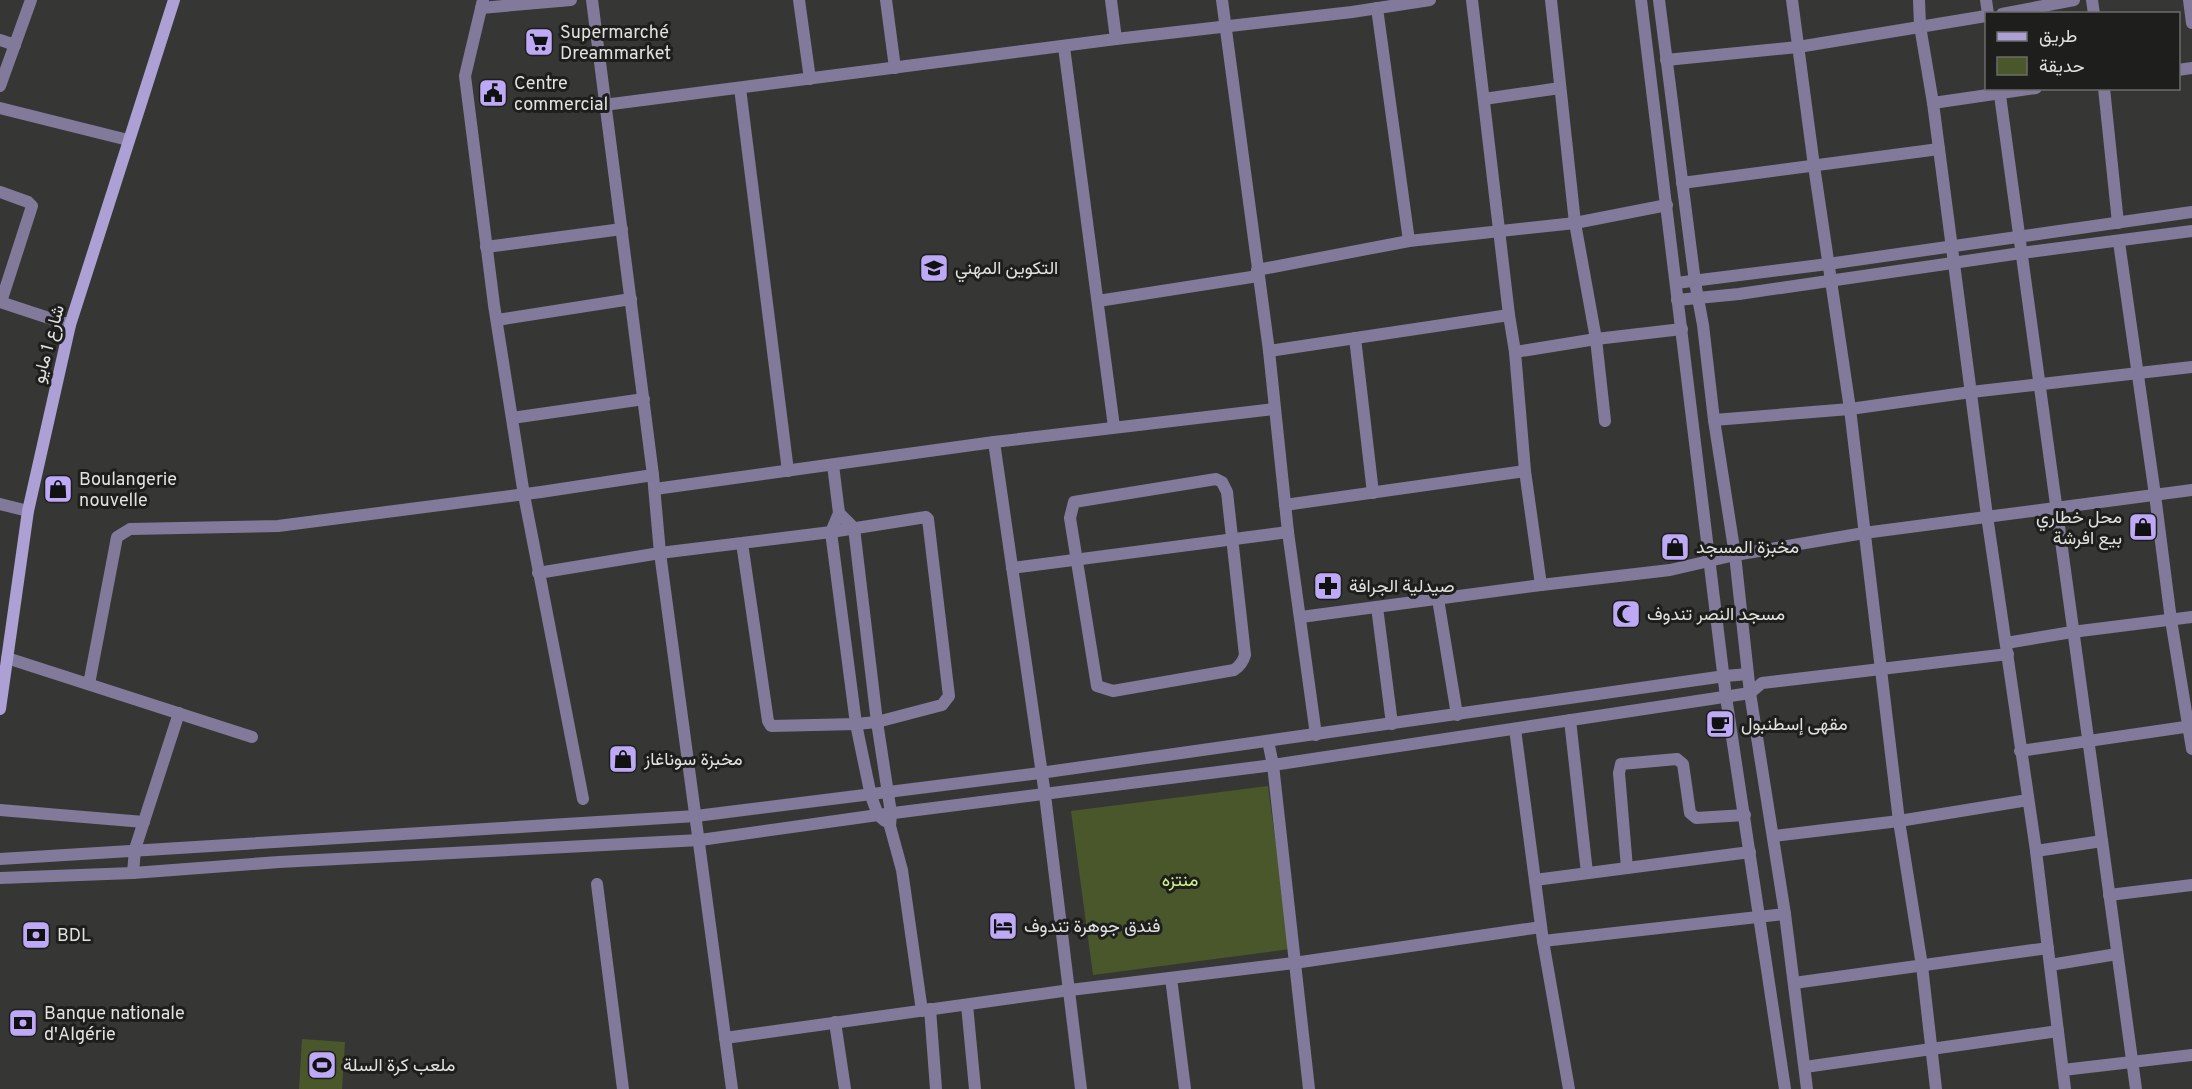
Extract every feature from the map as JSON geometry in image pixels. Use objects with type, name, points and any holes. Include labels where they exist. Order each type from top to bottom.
[{"type":"main road","name":"شارع 1 مايو","points":[[0,709],[28,511],[58,369],[128,140],[174,0]]},
{"type":"street","points":[[0,86],[31,0]]},
{"type":"street","points":[[572,0],[482,4],[465,76],[486,246],[524,495],[584,799]]},
{"type":"street","points":[[592,0],[644,399],[660,553],[732,1089]]},
{"type":"street","points":[[799,0],[810,79]]},
{"type":"street","points":[[886,0],[895,68]]},
{"type":"street","points":[[1111,0],[1116,39]]},
{"type":"street","points":[[1222,0],[1269,351],[1288,532],[1316,735]]},
{"type":"street","points":[[604,105],[1225,26],[1351,6],[1377,8],[1430,0]]},
{"type":"street","points":[[1472,0],[1541,585]]},
{"type":"street","points":[[1551,0],[1575,223],[1596,339],[1605,421]]},
{"type":"street","points":[[1641,0],[1726,697],[1785,1089]]},
{"type":"street","points":[[1659,0],[1695,282],[1735,555],[1750,693],[1774,836],[1807,1089]]},
{"type":"street","points":[[1792,0],[1850,409],[1899,821],[1922,966],[1936,1089]]},
{"type":"street","points":[[1918,0],[1987,516],[2036,851],[2065,1089]]},
{"type":"street","points":[[2012,12],[2074,0]]},
{"type":"street","points":[[1377,8],[1408,241]]},
{"type":"street","points":[[1666,60],[1798,47],[1985,15]]},
{"type":"street","points":[[0,40],[15,45]]},
{"type":"street","points":[[1064,47],[1114,427]]},
{"type":"street","points":[[740,88],[788,471]]},
{"type":"street","points":[[1484,99],[1560,88]]},
{"type":"street","points":[[2104,90],[2118,223]]},
{"type":"street","points":[[1933,103],[1999,91],[2136,1089]]},
{"type":"street","points":[[0,108],[128,140]]},
{"type":"street","points":[[1657,131],[1675,130]]},
{"type":"street","points":[[1682,183],[1939,149]]},
{"type":"street","points":[[0,192],[28,202],[32,206],[0,302],[70,325]]},
{"type":"street","points":[[1098,301],[1258,273],[1408,241],[1575,223],[1667,205]]},
{"type":"street","points":[[1676,283],[1828,264],[2192,212]]},
{"type":"street","points":[[486,246],[622,229]]},
{"type":"street","points":[[1677,300],[2192,231]]},
{"type":"street","points":[[2119,242],[2156,495],[2171,620],[2191,726],[2192,749]]},
{"type":"street","points":[[497,320],[631,299]]},
{"type":"street","points":[[1269,351],[1509,315]]},
{"type":"street","points":[[1515,352],[1596,339],[1682,329]]},
{"type":"street","points":[[1355,338],[1373,493]]},
{"type":"street","points":[[1714,420],[1850,409],[1971,392],[2192,367]]},
{"type":"street","points":[[512,418],[644,399]]},
{"type":"street","points":[[655,489],[994,442],[1274,409]]},
{"type":"street","points":[[994,442],[1045,795],[1081,1089]]},
{"type":"street","points":[[833,465],[839,513],[831,532],[856,724],[871,796],[878,815]]},
{"type":"street","points":[[1285,505],[1526,471]]},
{"type":"street","points":[[89,684],[117,537],[130,529],[278,526],[524,495],[653,475]]},
{"type":"street","points":[[1216,479],[1222,482],[1227,492],[1231,541],[1245,655],[1240,666],[1234,670],[1113,691],[1097,686],[1071,518],[1074,502],[1216,479]]},
{"type":"street","points":[[1301,617],[1670,570],[1735,555],[1864,533],[2192,490]]},
{"type":"street","points":[[0,504],[28,511]]},
{"type":"street","points":[[839,513],[854,528],[891,819],[926,1010],[936,1089]]},
{"type":"street","points":[[538,573],[660,553],[831,532],[922,516],[928,519],[949,696],[946,701],[937,706],[877,722],[773,727],[768,724],[742,543]]},
{"type":"street","points":[[1012,568],[1288,532]]},
{"type":"street","points":[[1438,598],[1457,715]]},
{"type":"street","points":[[1377,607],[1392,723]]},
{"type":"street","points":[[0,859],[696,816],[1041,773],[1725,676],[1748,674],[1762,682],[1881,669],[2007,649],[2072,632],[2192,617]]},
{"type":"street","points":[[7,658],[252,737]]},
{"type":"street","points":[[0,878],[133,873],[699,840],[878,815],[891,819],[1726,697],[1750,693],[1762,682]]},
{"type":"street","points":[[1540,703],[1543,724]]},
{"type":"street","points":[[133,873],[135,849],[180,713]]},
{"type":"street","points":[[1570,720],[1587,873]]},
{"type":"street","points":[[2020,751],[2191,726]]},
{"type":"street","points":[[1515,729],[1543,941],[1569,1089]]},
{"type":"street","points":[[1268,741],[1273,765],[1309,1089]]},
{"type":"street","points":[[1627,868],[1619,772],[1621,764],[1677,759],[1683,764],[1690,813],[1696,818],[1744,815]]},
{"type":"street","points":[[1774,836],[1899,821],[2028,800]]},
{"type":"street","points":[[0,810],[144,822]]},
{"type":"street","points":[[2036,851],[2102,841]]},
{"type":"street","points":[[1535,880],[1750,852]]},
{"type":"street","points":[[597,884],[623,1089]]},
{"type":"street","points":[[2109,895],[2192,885]]},
{"type":"street","points":[[1543,941],[1785,914]]},
{"type":"street","points":[[725,1038],[1070,990],[1294,963],[1541,927]]},
{"type":"street","points":[[1794,983],[2048,948]]},
{"type":"street","points":[[2050,965],[2118,954]]},
{"type":"street","points":[[1171,978],[1185,1089]]},
{"type":"street","points":[[967,1005],[975,1089]]},
{"type":"street","points":[[835,1022],[845,1089]]},
{"type":"street","points":[[1805,1067],[2058,1031]]},
{"type":"street","points":[[2062,1070],[2192,1055]]},
{"type":"green space","name":"منتزه","points":[[1268,786],[1290,949],[1093,975],[1071,811]]},
{"type":"green space","name":"ملعب كرة السلة","points":[[302,1039],[345,1042],[342,1089],[299,1089]]},
{"type":"place","name":"Supermarché Dreammarket","points":[[539,42]]},
{"type":"place","name":"Centre commercial","points":[[493,93]]},
{"type":"place","name":"التكوين المهني","points":[[934,268]]},
{"type":"place","name":"Boulangerie nouvelle","points":[[58,489]]},
{"type":"place","name":"محل خطاري بيع افرشة","points":[[2143,527]]},
{"type":"place","name":"مخبزة المسجد","points":[[1675,547]]},
{"type":"place","name":"صيدلية الجرافة","points":[[1328,586]]},
{"type":"place","name":"مسجد النصر تندوف","points":[[1626,614]]},
{"type":"place","name":"مقهى إسطنبول","points":[[1720,724]]},
{"type":"place","name":"مخبزة سوناغاز","points":[[623,759]]},
{"type":"place","name":"فندق جوهرة تندوف","points":[[1003,926]]},
{"type":"place","name":"BDL","points":[[36,935]]},
{"type":"place","name":"Banque nationale d'Algérie","points":[[23,1023]]},
{"type":"place","name":"ملعب كرة السلة","points":[[322,1065]]}]
